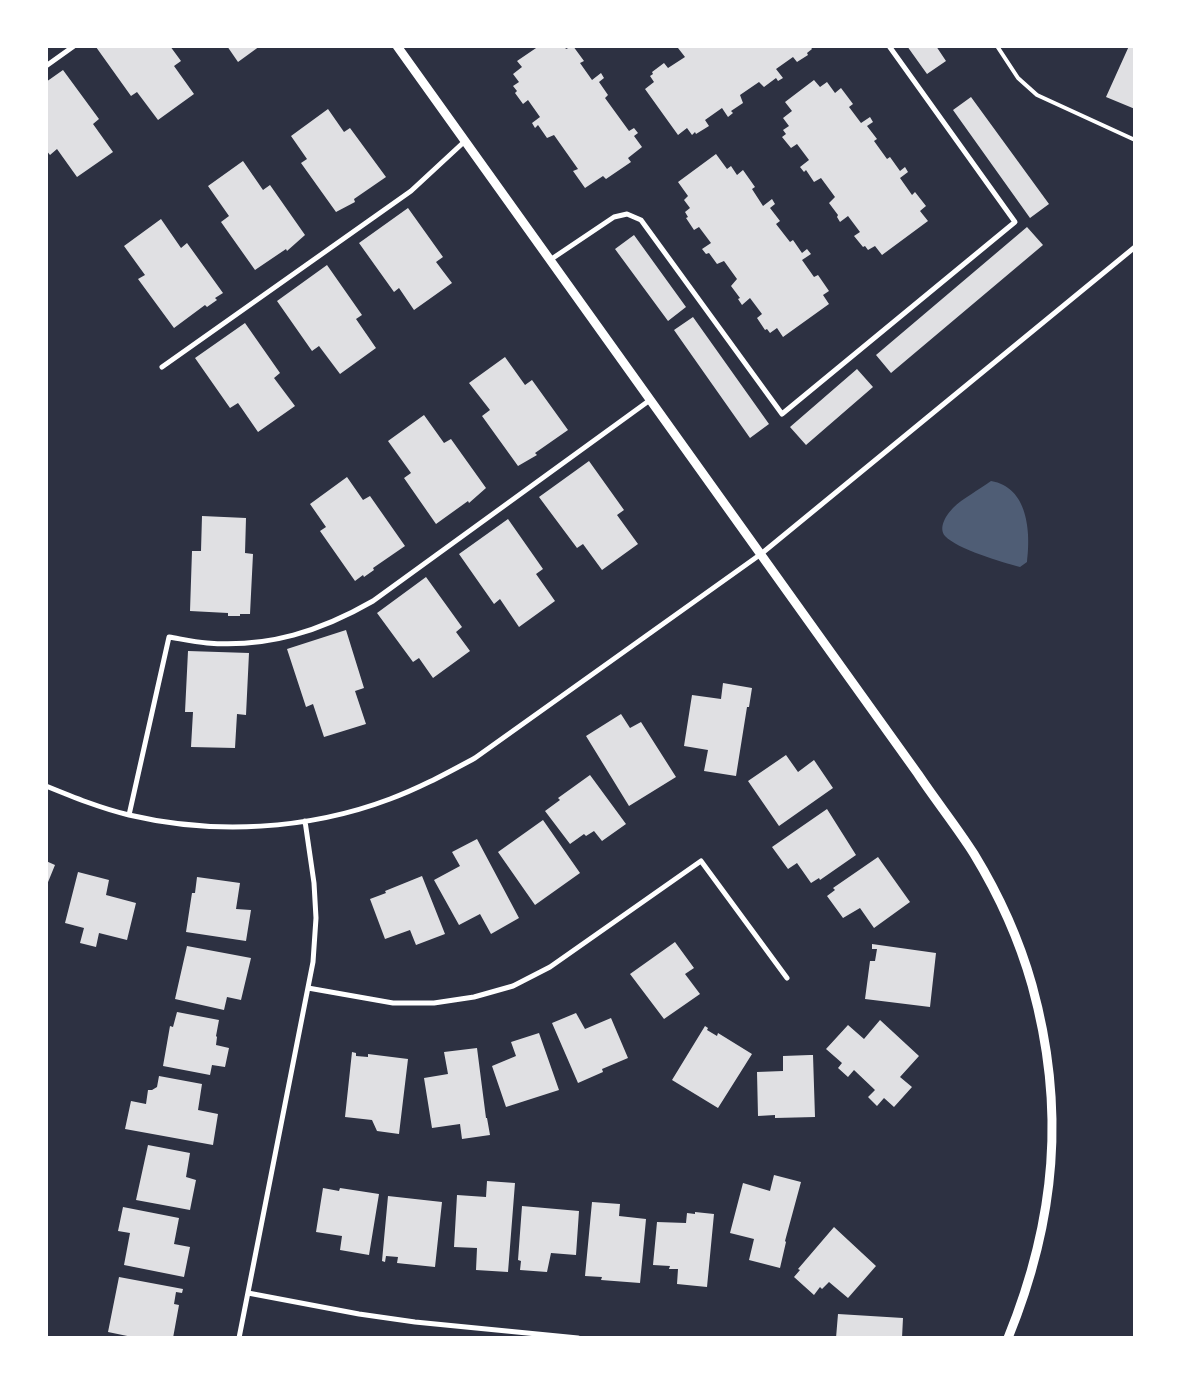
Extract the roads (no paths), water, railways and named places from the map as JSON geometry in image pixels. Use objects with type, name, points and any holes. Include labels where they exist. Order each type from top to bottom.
[{"type":"street","points":[[46,66],[74,46]]},
{"type":"street","points":[[396,46],[971,849],[1001,904],[1016,938],[1031,983],[1048,1058],[1052,1148],[1047,1201],[1036,1256],[1008,1338]]},
{"type":"street","points":[[550,260],[614,217],[627,214],[641,220],[782,414],[1015,222],[889,46]]},
{"type":"street","points":[[162,366],[411,191],[465,141]]},
{"type":"street","points":[[46,786],[86,802],[129,815],[179,824],[226,827],[274,825],[344,813],[390,799],[433,781],[475,758],[761,554],[1135,247]]},
{"type":"street","points":[[129,815],[169,637],[207,643],[251,643],[297,635],[344,618],[373,601],[650,400]]},
{"type":"street","points":[[238,1338],[314,954],[316,918],[314,883],[305,821]]},
{"type":"street","points":[[308,988],[393,1003],[434,1003],[474,998],[513,986],[550,967],[701,861],[787,978]]},
{"type":"street","points":[[248,1293],[359,1314],[414,1322],[578,1338]]},
{"type":"lane","points":[[997,46],[1018,78],[1037,95],[1135,140]]},
{"type":"water","points":[[991,481],[1003,485],[1013,492],[1020,501],[1027,525],[1028,550],[1027,562],[1020,567],[959,546],[943,533],[944,522],[953,508]]}]
